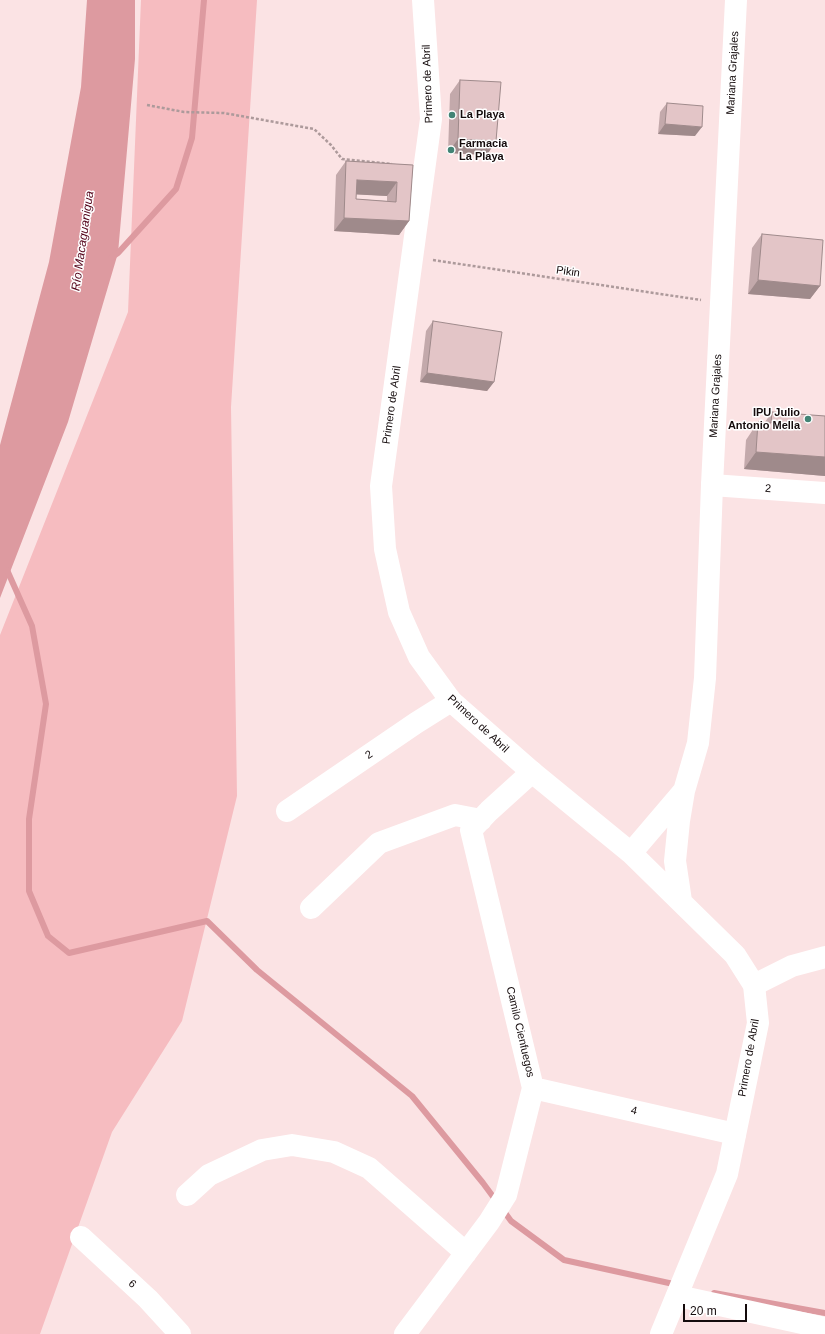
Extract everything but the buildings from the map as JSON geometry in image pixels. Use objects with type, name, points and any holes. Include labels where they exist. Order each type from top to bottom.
[{"type":"main road","name":"Primero de Abril","points":[[423,0],[431,119],[381,486],[385,549],[399,612],[419,656],[451,701],[532,772],[631,853],[735,955],[754,985],[758,1023],[726,1174],[678,1296]]},
{"type":"main road","name":"Mariana Grajales","points":[[681,902],[675,861],[679,821],[684,791],[698,743],[705,678],[712,485],[736,0]]},
{"type":"main road","name":"2","points":[[712,485],[825,493]]},
{"type":"main road","name":"2","points":[[287,811],[416,723],[451,701]]},
{"type":"main road","name":"Camilo Cienfuegos","points":[[405,1334],[489,1222],[506,1195],[533,1088],[471,830],[532,772]]},
{"type":"main road","name":"Mariana Grajales","points":[[631,853],[684,791]]},
{"type":"main road","points":[[311,908],[379,843],[455,815],[481,820]]},
{"type":"main road","points":[[754,985],[792,966],[825,957]]},
{"type":"main road","name":"4","points":[[533,1088],[735,1134]]},
{"type":"main road","points":[[187,1195],[208,1175],[262,1150],[292,1145],[334,1152],[369,1168],[466,1253]]},
{"type":"main road","name":"6","points":[[81,1237],[148,1299],[180,1334]]},
{"type":"main road","points":[[662,1334],[678,1296],[825,1328]]},
{"type":"path","points":[[147,105],[184,112],[224,113],[314,129],[342,158],[424,168]]},
{"type":"path","name":"Pikin","points":[[412,257],[721,303]]},
{"type":"shaded area","points":[[141,0],[257,0],[231,407],[237,796],[182,1021],[112,1132],[40,1334],[0,1334],[0,635],[128,312]]},
{"type":"water","name":"Río Macaguanigua","points":[[87,0],[135,0],[135,59],[118,253],[68,422],[0,598],[0,445],[49,262],[81,87]]},
{"type":"waterway","points":[[112,257],[118,253],[176,189],[192,138],[204,0]]},
{"type":"waterway","points":[[7,570],[32,626],[46,704],[29,819],[29,891],[48,936],[69,953],[207,921],[257,970],[412,1096],[497,1202]]},
{"type":"waterway","points":[[503,1210],[511,1221],[564,1260],[678,1285]]},
{"type":"waterway","points":[[714,1293],[825,1313]]},
{"type":"place","name":"La Playa","points":[[452,115]]},
{"type":"place","name":"Farmacia La Playa","points":[[451,150]]},
{"type":"place","name":"IPU Julio Antonio Mella","points":[[808,419]]}]
